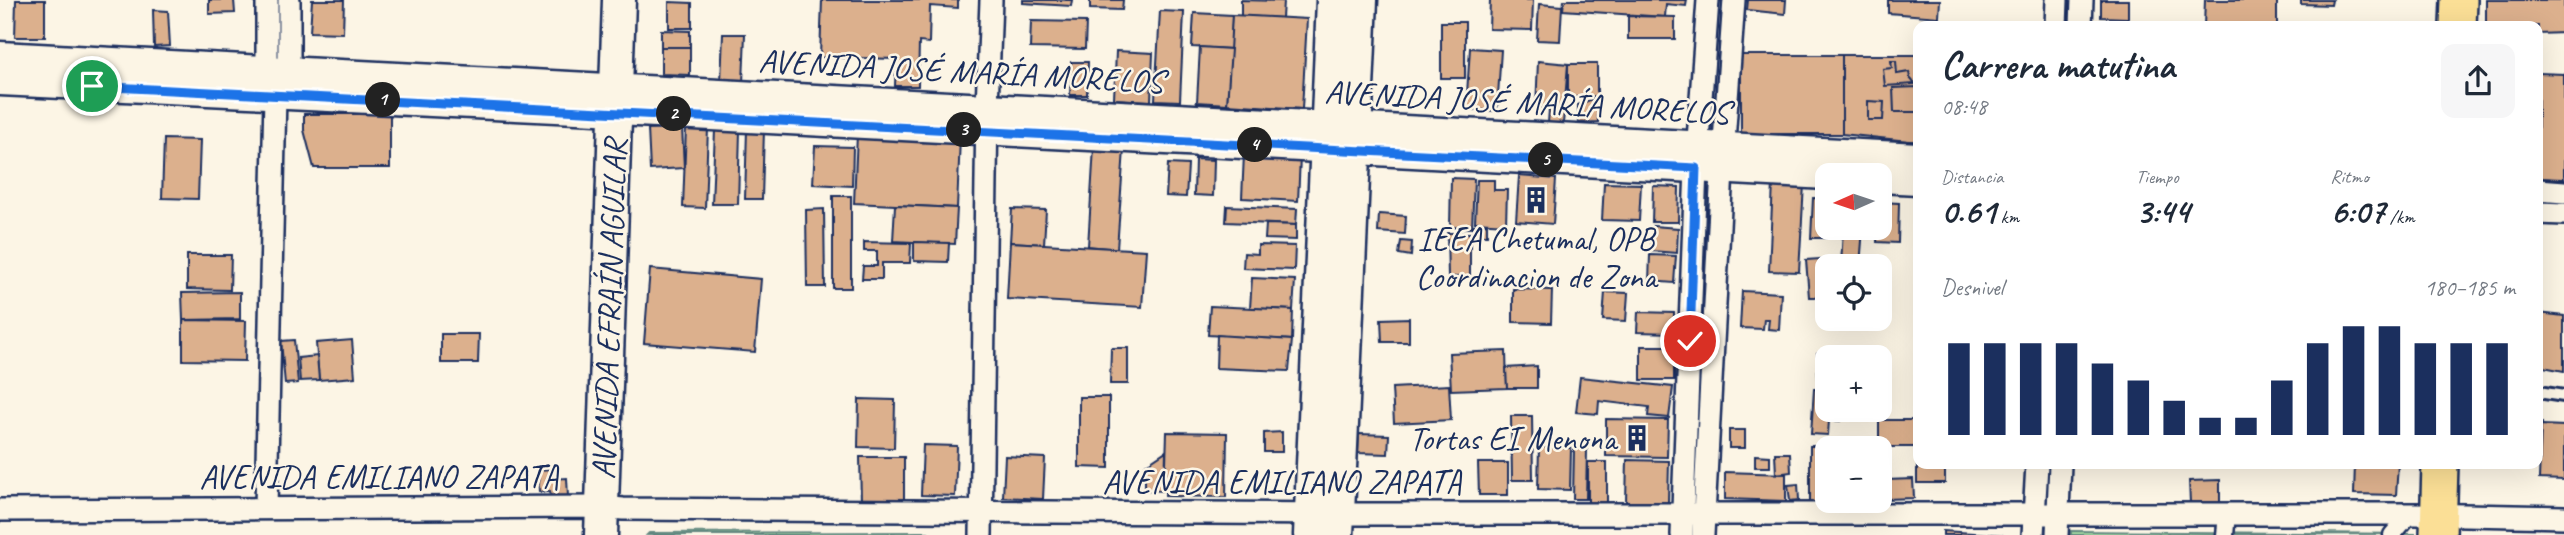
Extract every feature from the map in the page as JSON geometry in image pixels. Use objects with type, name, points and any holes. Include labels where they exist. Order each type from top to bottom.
[{"type":"main road","name":"AVENIDA EFRAÍN AGUILAR","points":[[612,522],[626,100],[619,0]]},
{"type":"main road","name":"AVENIDA EFRAÍN AGUILAR","points":[[626,100],[640,0]]},
{"type":"main road","points":[[1333,0],[1341,138]]},
{"type":"main road","points":[[1324,524],[1341,138],[1361,0]]},
{"type":"main road","points":[[2458,21],[2459,0]]},
{"type":"main road","points":[[2429,521],[2440,469]]},
{"type":"street","points":[[267,0],[277,78]]},
{"type":"street","points":[[266,508],[277,78],[289,0]]},
{"type":"street","points":[[981,535],[991,0]]},
{"type":"street","points":[[1693,524],[1710,157],[1708,0]]},
{"type":"street","points":[[1710,157],[1734,0]]},
{"type":"street","points":[[2056,21],[2057,0]]},
{"type":"street","points":[[2081,21],[2082,0]]},
{"type":"street","name":"AVENIDA JOSÉ MARÍA MORELOS","points":[[0,56],[277,78],[626,100],[1341,138],[1710,157],[1913,157]]},
{"type":"street","name":"AVENIDA JOSÉ MARÍA MORELOS","points":[[0,81],[277,78]]},
{"type":"street","name":"AVENIDA JOSÉ MARÍA MORELOS","points":[[1710,157],[1815,173]]},
{"type":"street","points":[[1892,179],[1913,180]]},
{"type":"street","points":[[2543,190],[2564,191]]},
{"type":"street","points":[[2543,212],[2564,214]]},
{"type":"street","points":[[2034,525],[2037,469]]},
{"type":"street","points":[[2058,525],[2060,469]]},
{"type":"street","name":"AVENIDA EMILIANO ZAPATA","points":[[0,510],[266,508],[612,522],[982,510],[1324,524],[2226,525],[2564,517]]},
{"type":"street","points":[[2392,535],[2429,521]]},
{"type":"lane","points":[[2543,393],[2564,396]]},
{"type":"green space","points":[[2071,531],[2416,534],[2071,535]]},
{"type":"green space","points":[[927,532],[930,535],[647,535],[649,533]]},
{"type":"building","points":[[16,0],[45,0],[45,37],[15,37]]},
{"type":"building","points":[[209,0],[234,0],[235,13],[209,14]]},
{"type":"building","points":[[312,0],[344,0],[343,33],[310,32]]},
{"type":"building","points":[[822,0],[958,0],[958,8],[930,6],[929,43],[919,42],[918,86],[895,86],[896,59],[820,57]]},
{"type":"building","points":[[1023,0],[1072,0],[1071,6],[1023,3]]},
{"type":"building","points":[[1090,0],[1123,0],[1122,10],[1090,9]]},
{"type":"building","points":[[1241,0],[1283,1],[1282,18],[1241,16]]},
{"type":"building","points":[[1490,0],[1533,0],[1532,30],[1489,29]]},
{"type":"building","points":[[1564,0],[1687,0],[1686,6],[1666,4],[1665,17],[1563,10]]},
{"type":"building","points":[[1748,0],[1786,0],[1785,14],[1747,10]]},
{"type":"building","points":[[1888,0],[1940,0],[1939,17],[1888,13]]},
{"type":"building","points":[[2101,0],[2128,0],[2128,18],[2101,17]]},
{"type":"building","points":[[2205,0],[2277,0],[2277,21],[2204,21]]},
{"type":"building","points":[[2301,0],[2332,0],[2331,5],[2301,4]]},
{"type":"building","points":[[2486,0],[2564,0],[2564,33],[2543,34],[2543,21],[2486,21]]},
{"type":"building","points":[[669,2],[692,3],[692,28],[669,28]]},
{"type":"building","points":[[1539,4],[1562,6],[1560,41],[1537,40]]},
{"type":"building","points":[[153,10],[168,11],[170,46],[154,47]]},
{"type":"building","points":[[1160,11],[1184,12],[1180,101],[1155,100]]},
{"type":"building","points":[[1194,13],[1232,15],[1231,49],[1192,47]]},
{"type":"building","points":[[1232,15],[1307,19],[1302,109],[1227,104]]},
{"type":"building","points":[[1628,16],[1675,17],[1675,39],[1628,39]]},
{"type":"building","points":[[1031,21],[1086,22],[1085,49],[1030,48]]},
{"type":"building","points":[[1441,22],[1465,22],[1465,78],[1441,78]]},
{"type":"building","points":[[661,30],[690,31],[690,47],[661,47]]},
{"type":"building","points":[[723,34],[745,34],[743,83],[721,82]]},
{"type":"building","points":[[661,47],[690,47],[690,75],[661,74]]},
{"type":"building","points":[[1200,47],[1231,49],[1227,104],[1197,102]]},
{"type":"building","points":[[1470,48],[1501,50],[1497,111],[1466,109]]},
{"type":"building","points":[[1116,51],[1153,53],[1151,101],[1114,99]]},
{"type":"building","points":[[1741,55],[1842,55],[1842,134],[1741,134]]},
{"type":"building","points":[[1842,55],[1913,55],[1913,141],[1842,134]]},
{"type":"building","points":[[1538,61],[1568,64],[1563,124],[1548,123],[1549,109],[1536,108]]},
{"type":"building","points":[[1891,61],[1896,61],[1897,74],[1909,72],[1913,84],[1885,86],[1883,69],[1892,68]]},
{"type":"building","points":[[1071,62],[1088,62],[1087,95],[1070,95]]},
{"type":"building","points":[[1568,64],[1597,64],[1597,97],[1568,97]]},
{"type":"building","points":[[2543,73],[2564,74],[2564,179],[2543,178]]},
{"type":"building","points":[[1913,87],[1913,112],[1894,112],[1893,88]]},
{"type":"building","points":[[1597,97],[1598,122],[1578,123],[1578,105]]},
{"type":"building","points":[[1868,101],[1884,102],[1883,120],[1868,120]]},
{"type":"building","points":[[304,114],[390,114],[390,168],[314,168],[304,130]]},
{"type":"building","points":[[682,127],[684,168],[650,170],[648,129]]},
{"type":"building","points":[[686,127],[708,128],[705,208],[683,207]]},
{"type":"building","points":[[747,129],[764,129],[762,199],[745,199]]},
{"type":"building","points":[[715,130],[740,130],[738,204],[712,204]]},
{"type":"building","points":[[857,134],[960,138],[957,208],[854,203]]},
{"type":"building","points":[[164,139],[200,140],[198,199],[162,198]]},
{"type":"building","points":[[815,146],[853,147],[852,186],[813,184]]},
{"type":"building","points":[[1094,147],[1124,149],[1117,249],[1088,246]]},
{"type":"building","points":[[1244,154],[1300,157],[1298,201],[1242,198]]},
{"type":"building","points":[[1195,159],[1214,160],[1213,196],[1194,195]]},
{"type":"building","points":[[1168,164],[1188,165],[1186,197],[1166,196]]},
{"type":"building","name":"IEEA Chetumal, OPB Coordinacion de Zona","points":[[1519,176],[1556,179],[1553,224],[1516,221]]},
{"type":"building","points":[[1451,178],[1474,179],[1472,228],[1450,227]]},
{"type":"building","points":[[1477,180],[1494,180],[1494,190],[1507,190],[1506,224],[1475,222]]},
{"type":"building","points":[[1604,183],[1641,184],[1639,221],[1602,220]]},
{"type":"building","points":[[1773,183],[1804,184],[1799,272],[1769,271]]},
{"type":"building","points":[[1653,186],[1679,187],[1678,222],[1652,222]]},
{"type":"building","points":[[833,196],[851,196],[851,288],[833,288]]},
{"type":"building","points":[[1813,198],[1815,198],[1815,238],[1811,238]]},
{"type":"building","points":[[1892,203],[1899,203],[1898,243],[1877,242],[1892,240]]},
{"type":"building","points":[[895,205],[957,208],[955,244],[893,241]]},
{"type":"building","points":[[1227,206],[1297,209],[1296,225],[1226,222]]},
{"type":"building","points":[[824,209],[825,287],[807,287],[806,210]]},
{"type":"building","points":[[1012,209],[1046,210],[1044,244],[1010,242]]},
{"type":"building","points":[[1379,214],[1406,216],[1405,234],[1378,232]]},
{"type":"building","points":[[1266,224],[1296,225],[1296,240],[1265,239]]},
{"type":"building","points":[[1487,224],[1487,235],[1473,235],[1473,225]]},
{"type":"building","points":[[1653,226],[1678,228],[1677,253],[1651,251]]},
{"type":"building","points":[[1447,233],[1470,233],[1470,277],[1448,277]]},
{"type":"building","points":[[1842,240],[1862,240],[1861,254],[1842,254]]},
{"type":"building","points":[[1401,241],[1412,242],[1411,256],[1399,254]]},
{"type":"building","points":[[864,242],[911,243],[910,263],[882,263],[882,279],[862,279],[863,266],[877,266],[877,251],[864,251]]},
{"type":"building","points":[[914,242],[949,243],[948,262],[914,261]]},
{"type":"building","points":[[1010,242],[1146,250],[1142,307],[1007,299]]},
{"type":"building","points":[[1258,245],[1295,246],[1294,270],[1243,268],[1244,253],[1258,254]]},
{"type":"building","points":[[187,255],[231,255],[230,290],[187,289]]},
{"type":"building","points":[[1650,255],[1676,256],[1674,283],[1649,281]]},
{"type":"building","points":[[1815,259],[1815,297],[1809,297],[1806,260]]},
{"type":"building","points":[[650,269],[761,279],[755,352],[644,343]]},
{"type":"building","points":[[1252,278],[1295,280],[1293,310],[1250,308]]},
{"type":"building","points":[[1513,289],[1552,290],[1551,323],[1513,322]]},
{"type":"building","points":[[1742,291],[1781,293],[1779,330],[1768,329],[1769,319],[1764,319],[1763,329],[1740,328]]},
{"type":"building","points":[[240,292],[240,319],[183,320],[182,293]]},
{"type":"building","points":[[1605,292],[1628,293],[1626,321],[1603,320]]},
{"type":"building","points":[[1210,306],[1293,310],[1292,340],[1208,335]]},
{"type":"building","points":[[1638,312],[1674,313],[1674,333],[1637,332]]},
{"type":"building","points":[[2543,314],[2564,316],[2564,371],[2543,367]]},
{"type":"building","points":[[1409,318],[1409,342],[1382,342],[1381,319]]},
{"type":"building","points":[[183,320],[246,321],[245,361],[183,360]]},
{"type":"building","points":[[441,334],[479,334],[478,363],[441,363]]},
{"type":"building","points":[[1217,335],[1292,340],[1289,371],[1216,368]]},
{"type":"building","points":[[294,340],[298,383],[285,384],[281,341]]},
{"type":"building","points":[[352,340],[355,377],[319,380],[316,343]]},
{"type":"building","points":[[1641,346],[1674,346],[1674,380],[1641,380]]},
{"type":"building","points":[[1111,348],[1128,348],[1128,384],[1110,384]]},
{"type":"building","points":[[1506,351],[1507,388],[1451,390],[1449,353]]},
{"type":"building","points":[[317,356],[319,380],[300,381],[298,358]]},
{"type":"building","points":[[1537,366],[1537,388],[1507,388],[1506,368]]},
{"type":"building","points":[[1580,377],[1673,387],[1669,418],[1648,416],[1649,407],[1599,401],[1598,414],[1576,412]]},
{"type":"building","points":[[1449,385],[1451,420],[1394,423],[1392,388]]},
{"type":"building","points":[[1815,389],[1815,422],[1829,422],[1828,435],[1811,434]]},
{"type":"building","points":[[1079,397],[1109,397],[1109,468],[1079,467]]},
{"type":"building","points":[[859,399],[895,400],[894,448],[858,447]]},
{"type":"building","points":[[1511,416],[1532,416],[1533,480],[1512,480]]},
{"type":"building","name":"Tortas EI Menona","points":[[1606,419],[1668,420],[1667,457],[1606,456]]},
{"type":"building","points":[[1913,420],[1913,447],[1892,447],[1892,436],[1879,436],[1879,422]]},
{"type":"building","points":[[2543,425],[2564,426],[2564,480],[2539,479],[2539,469],[2543,469]]},
{"type":"building","points":[[1729,430],[1745,430],[1745,448],[1729,448]]},
{"type":"building","points":[[1167,432],[1227,433],[1226,497],[1165,496]]},
{"type":"building","points":[[1282,432],[1282,452],[1264,452],[1264,433]]},
{"type":"building","points":[[1359,434],[1389,435],[1388,454],[1358,453]]},
{"type":"building","points":[[923,445],[957,446],[955,496],[921,495]]},
{"type":"building","points":[[1810,446],[1815,446],[1815,502],[1810,502]]},
{"type":"building","points":[[1539,447],[1571,448],[1570,490],[1538,489]]},
{"type":"building","points":[[1574,448],[1587,449],[1586,499],[1573,499]]},
{"type":"building","points":[[1166,451],[1165,491],[1145,490],[1145,465]]},
{"type":"building","points":[[1775,453],[1790,453],[1791,472],[1776,474]]},
{"type":"building","points":[[1755,455],[1770,456],[1770,467],[1755,467]]},
{"type":"building","points":[[1005,456],[1045,458],[1043,499],[1003,497]]},
{"type":"building","points":[[860,457],[904,457],[904,501],[861,502]]},
{"type":"building","points":[[1627,460],[1669,461],[1668,502],[1626,502]]},
{"type":"building","points":[[1588,462],[1607,462],[1607,502],[1588,502]]},
{"type":"building","points":[[1478,463],[1508,463],[1508,495],[1479,495]]},
{"type":"building","points":[[553,469],[554,479],[567,478],[568,497],[551,498],[550,491],[539,492],[538,470]]},
{"type":"building","points":[[1917,469],[1945,469],[1945,483],[1917,483]]},
{"type":"building","points":[[2355,469],[2398,469],[2396,495],[2354,494]]},
{"type":"building","points":[[1725,472],[1786,474],[1786,501],[1725,499]]},
{"type":"building","points":[[1913,479],[1914,498],[1892,499],[1892,480]]},
{"type":"building","points":[[2220,480],[2220,502],[2190,503],[2189,481]]},
{"type":"building","points":[[1798,484],[1799,500],[1790,501],[1788,485]]},
{"type":"building","points":[[1943,531],[2004,535],[1943,535]]},
{"type":"place","name":"IEEA Chetumal, OPB Coordinacion de Zona","points":[[1536,200]]},
{"type":"place","name":"Tortas EI Menona","points":[[1637,438]]},
{"type":"route","points":[[92,86],[1696,168],[1690,341]]}]
